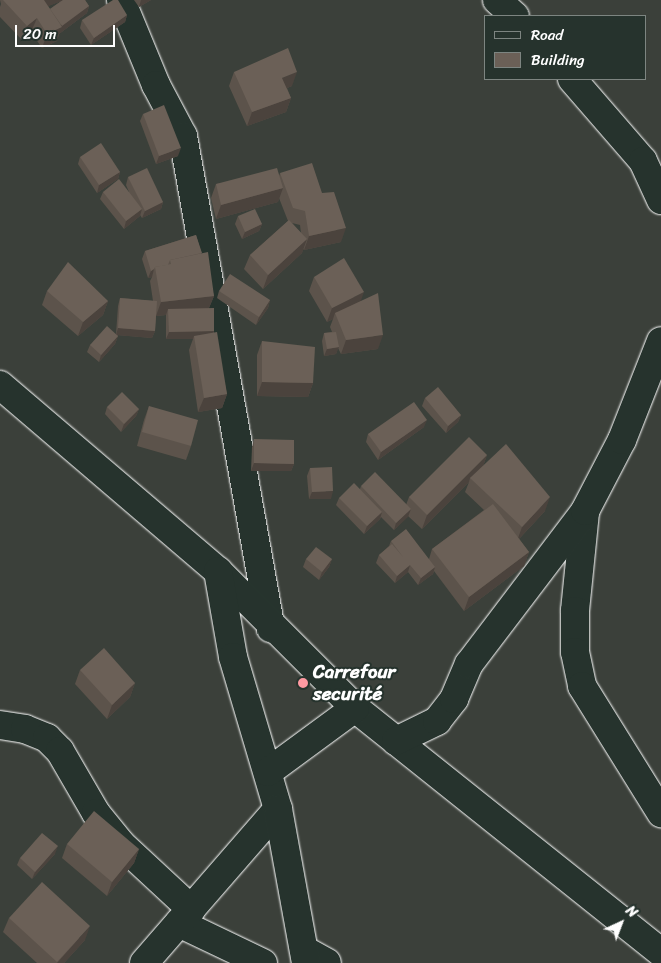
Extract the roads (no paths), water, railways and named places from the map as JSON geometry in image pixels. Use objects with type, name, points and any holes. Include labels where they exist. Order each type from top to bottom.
[{"type":"street","points":[[121,0],[156,85],[183,136],[271,628]]},
{"type":"street","points":[[497,0],[514,15]]},
{"type":"street","points":[[573,80],[643,161],[661,200]]},
{"type":"street","points":[[396,741],[438,721],[454,700],[469,664],[585,511],[622,440],[661,341]]},
{"type":"street","points":[[0,385],[218,571],[271,628],[355,708],[661,952]]},
{"type":"street","points":[[585,511],[575,611],[576,652],[582,686],[661,812]]},
{"type":"street","points":[[218,571],[233,657],[278,809],[312,959]]},
{"type":"street","points":[[268,772],[355,708]]},
{"type":"street","points":[[0,725],[25,728],[47,738],[60,751],[96,813],[185,916],[263,963]]},
{"type":"street","points":[[144,963],[278,809]]},
{"type":"place","name":"Carrefour securité","points":[[303,683]]}]
